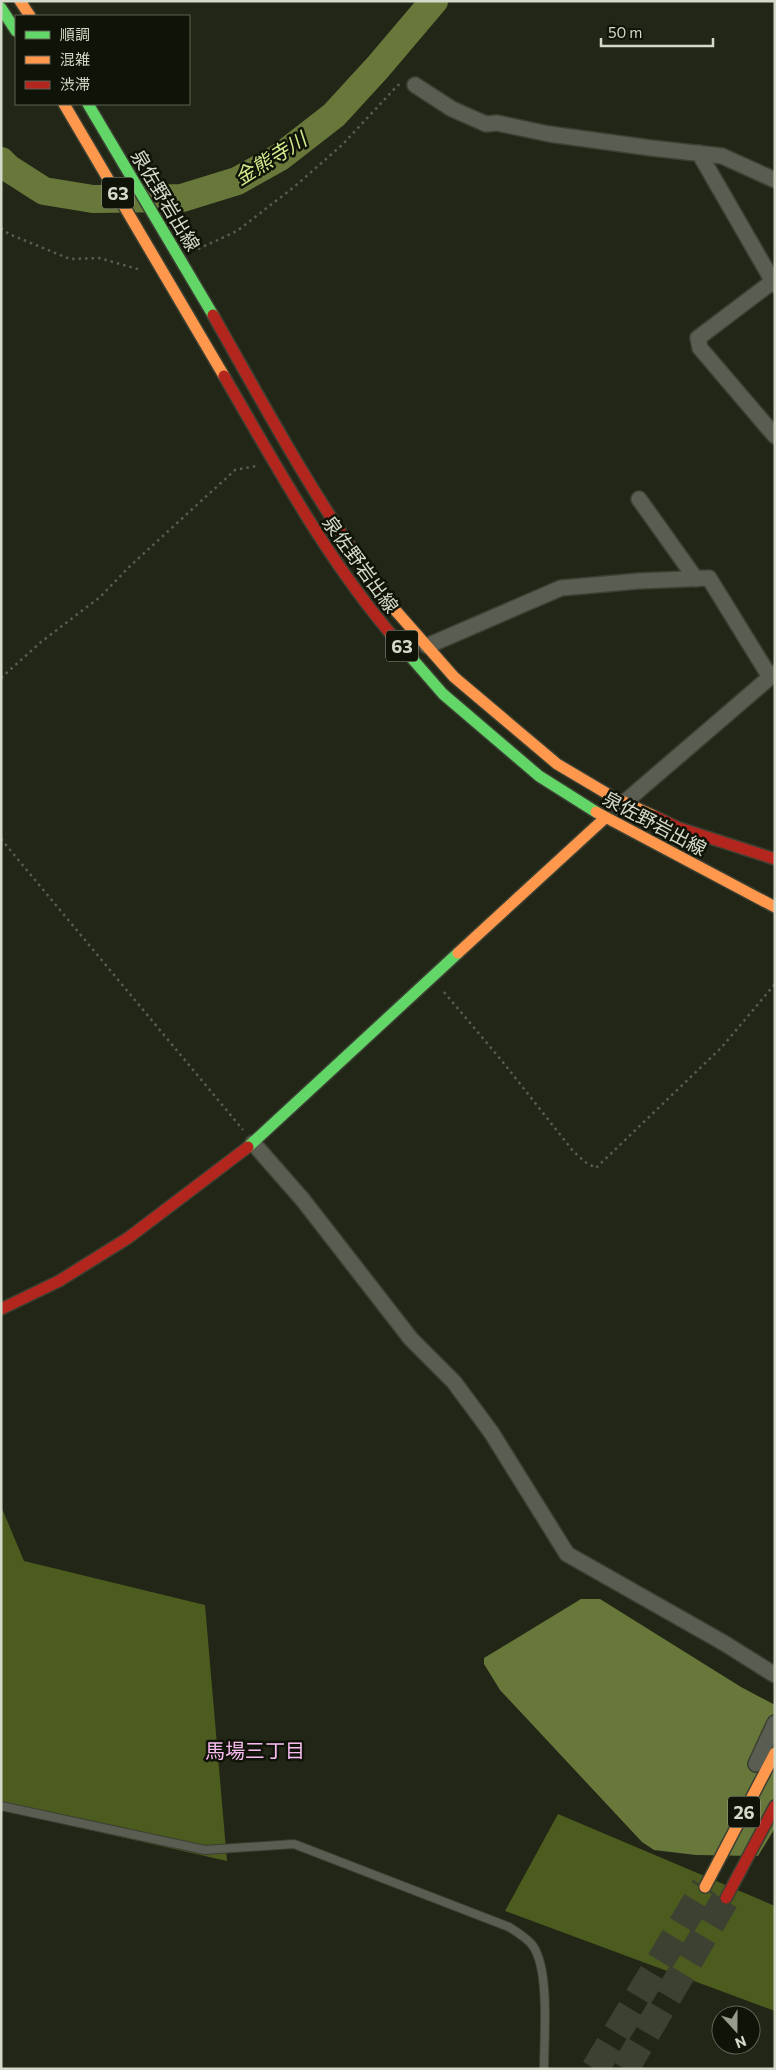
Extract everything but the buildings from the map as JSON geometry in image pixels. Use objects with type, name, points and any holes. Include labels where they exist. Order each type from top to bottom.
[{"type":"main road","points":[[20,1],[29,15]]},
{"type":"main road","points":[[1,8],[15,29]]},
{"type":"main road","name":"泉佐野岩出線","points":[[65,105],[166,275],[295,500],[336,563],[382,624],[443,694],[539,776],[605,818],[775,907]]},
{"type":"main road","name":"泉佐野岩出線","points":[[89,105],[179,254],[283,439],[351,550],[396,611],[454,677],[557,764],[625,802],[679,828],[775,859]]},
{"type":"main road","points":[[1,1309],[59,1281],[128,1238],[253,1143],[605,818]]},
{"type":"main road","name":"26","points":[[705,1887],[775,1753]]},
{"type":"main road","name":"26","points":[[726,1898],[772,1811]]},
{"type":"street","points":[[416,85],[452,109],[486,124],[497,122],[549,134],[722,156],[775,180]]},
{"type":"street","points":[[699,153],[774,284],[698,338],[700,348],[775,436]]},
{"type":"street","points":[[639,499],[696,579]]},
{"type":"street","points":[[427,646],[561,588],[639,581],[709,578],[772,675],[605,818]]},
{"type":"street","points":[[253,1143],[303,1200],[411,1339],[454,1382],[491,1432],[567,1554],[724,1643],[775,1675]]},
{"type":"street","points":[[736,1827],[761,1751],[775,1723]]},
{"type":"lane","points":[[1,1806],[205,1850],[294,1844],[509,1927],[533,1946],[540,1962],[544,1979],[544,2069]]},
{"type":"path","points":[[179,254],[237,231],[294,187],[342,145],[398,86],[416,85]]},
{"type":"path","points":[[1,228],[9,234],[70,259],[99,258],[130,268],[166,275]]},
{"type":"path","points":[[1,678],[40,642],[100,597],[129,567],[235,470],[274,463]]},
{"type":"path","points":[[1,839],[253,1143]]},
{"type":"path","points":[[432,978],[502,1060],[573,1151],[585,1162],[596,1168],[721,1048],[775,984]]},
{"type":"shaded area","points":[[1,1506],[24,1561],[205,1605],[227,1861],[1,1810]]},
{"type":"shaded area","points":[[581,1599],[600,1599],[741,1687],[775,1705],[775,1828],[758,1856],[696,1855],[654,1850],[642,1842],[500,1690],[484,1664],[484,1658]]},
{"type":"shaded area","points":[[558,1814],[775,1906],[775,2011],[761,2005],[505,1911]]},
{"type":"waterway","name":"金熊寺川","points":[[1,161],[8,168],[44,191],[93,199],[182,198],[237,181],[280,157],[334,115],[434,1]]},
{"type":"tunnel","points":[[595,2069],[705,1887]]},
{"type":"tunnel","points":[[625,2069],[726,1898]]},
{"type":"traffic: fast","points":[[1,8],[15,29]]},
{"type":"traffic: fast","points":[[89,105],[213,315]]},
{"type":"traffic: fast","points":[[396,640],[443,694],[539,776],[596,812]]},
{"type":"traffic: fast","points":[[248,1147],[458,953]]},
{"type":"traffic: slow","points":[[20,1],[29,15]]},
{"type":"traffic: slow","points":[[65,105],[224,376]]},
{"type":"traffic: slow","points":[[382,592],[396,611],[454,677],[557,764],[611,796],[654,816]]},
{"type":"traffic: slow","points":[[596,812],[775,907]]},
{"type":"traffic: slow","points":[[458,953],[605,818]]},
{"type":"traffic: slow","points":[[705,1887],[775,1753]]},
{"type":"traffic: jam","points":[[213,315],[314,491],[382,592]]},
{"type":"traffic: jam","points":[[224,376],[325,545],[347,578],[396,640]]},
{"type":"traffic: jam","points":[[654,816],[679,828],[775,859]]},
{"type":"traffic: jam","points":[[1,1309],[59,1281],[128,1238],[248,1147]]},
{"type":"traffic: jam","points":[[726,1898],[775,1806]]},
{"type":"district","name":"馬場三丁目","points":[[255,1750]]}]
